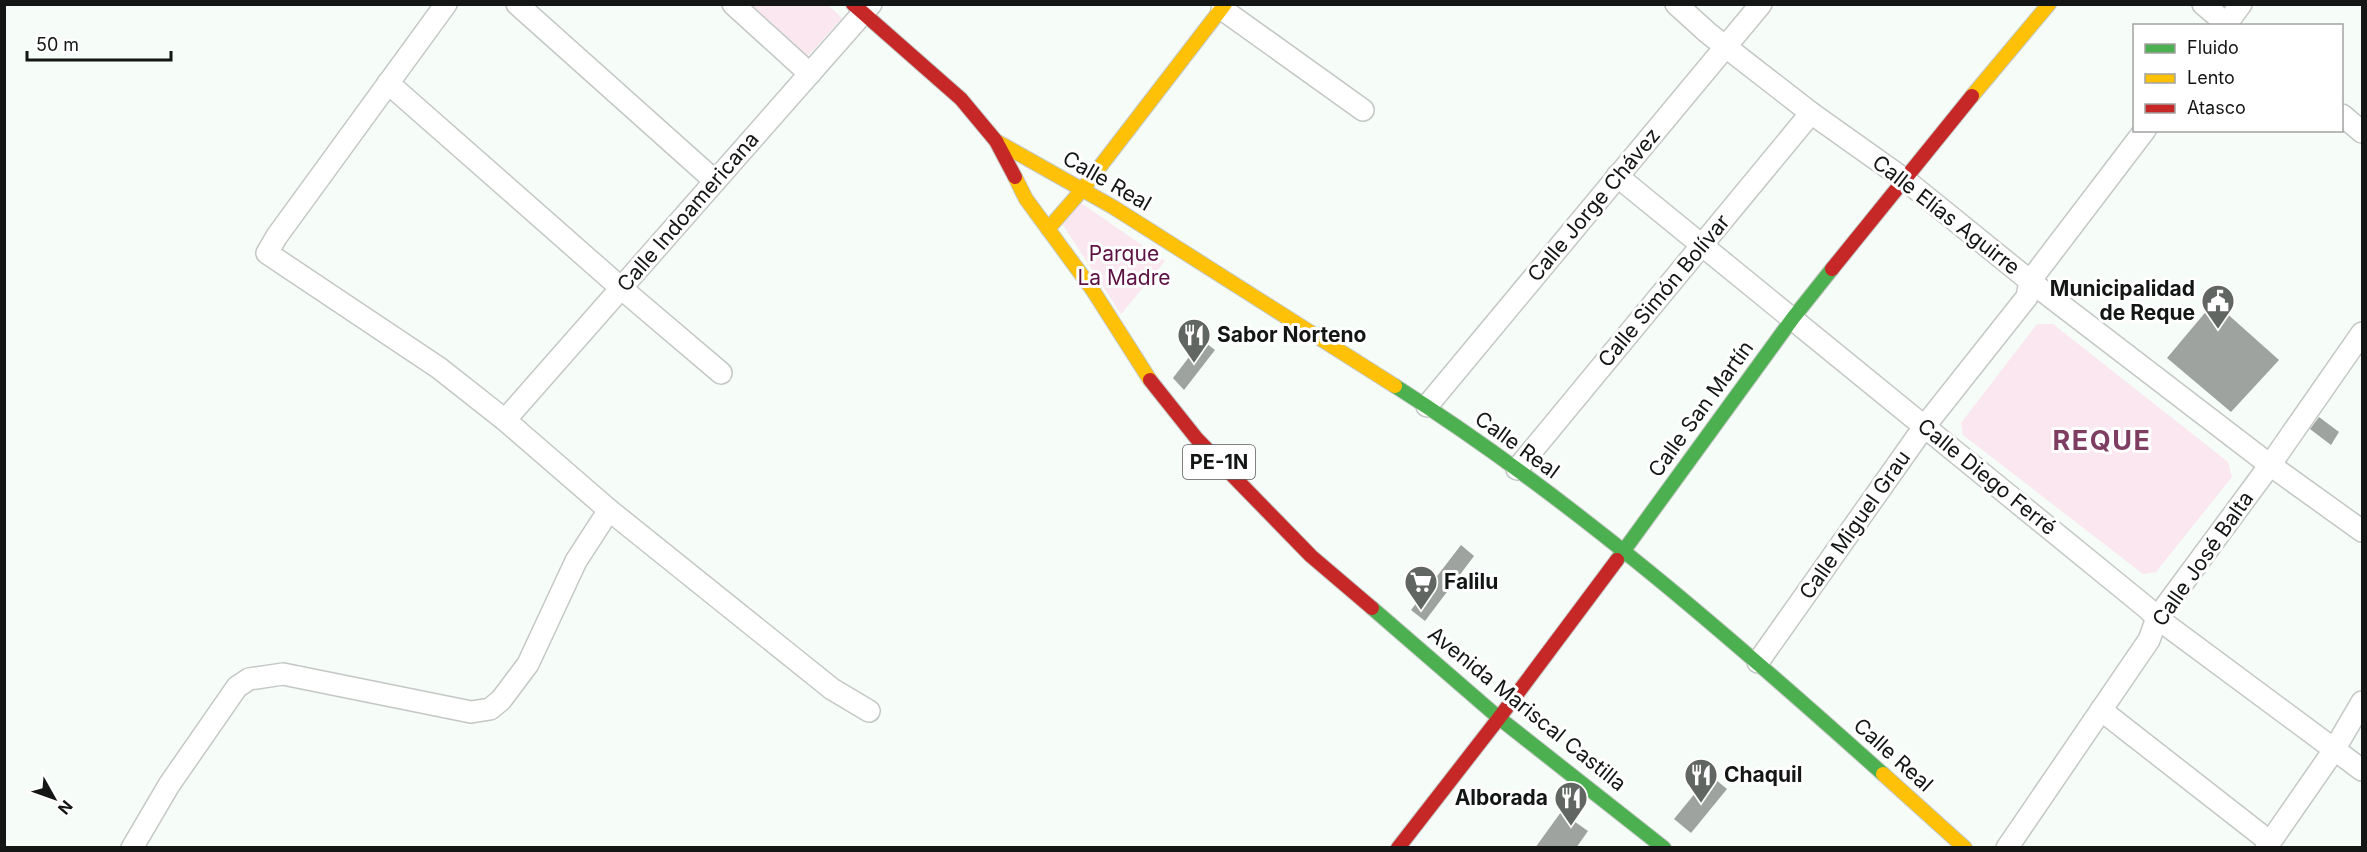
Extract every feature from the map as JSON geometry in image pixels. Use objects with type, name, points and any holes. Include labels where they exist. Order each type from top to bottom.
[{"type":"main road","name":"Calle San Martín","points":[[1398,848],[1623,552],[1793,318],[1904,179],[2049,4]]},
{"type":"main road","points":[[1048,229],[1082,190],[1223,7]]},
{"type":"main road","name":"Avenida Mariscal Castilla","points":[[863,8],[961,99],[996,141],[1026,199],[1092,289],[1142,370],[1197,439],[1311,556],[1499,718],[1653,844]]},
{"type":"main road","name":"Calle Real","points":[[996,141],[1082,190],[1427,406],[1517,469],[1758,662],[1965,848]]},
{"type":"street","points":[[447,4],[277,236],[267,253],[403,343],[505,420],[609,510],[832,689],[869,711]]},
{"type":"street","points":[[517,4],[715,182]]},
{"type":"street","points":[[733,4],[810,74]]},
{"type":"street","name":"Calle Elías Aguirre","points":[[1676,4],[1725,46],[1811,113],[1904,179],[2030,281],[2270,465],[2362,531]]},
{"type":"street","name":"Calle Jorge Chávez","points":[[1427,406],[1761,4]]},
{"type":"street","points":[[2203,4],[2226,24]]},
{"type":"street","points":[[2228,24],[2241,4]]},
{"type":"street","points":[[1223,7],[1363,110]]},
{"type":"street","name":"Calle Indoamericana","points":[[505,420],[810,74],[863,8]]},
{"type":"street","points":[[388,83],[721,373]]},
{"type":"street","name":"Calle Simón Bolívar","points":[[1517,469],[1811,113]]},
{"type":"street","points":[[2343,116],[2362,132]]},
{"type":"street","name":"Calle Miguel Grau","points":[[1758,662],[1924,427],[2027,297],[2030,281],[2143,132]]},
{"type":"street","name":"Calle Diego Ferré","points":[[1617,176],[2157,618],[2362,770]]},
{"type":"street","name":"Calle José Balta","points":[[2007,848],[2149,640],[2157,618],[2270,465],[2362,333]]},
{"type":"street","points":[[132,848],[169,785],[237,687],[249,679],[284,674],[471,712],[490,709],[501,700],[528,664],[576,561],[609,510]]},
{"type":"street","points":[[2101,710],[2268,844],[2334,750],[2362,702]]},
{"type":"green space","points":[[749,5],[828,5],[842,18],[807,57]]},
{"type":"green space","name":"Parque La Madre","points":[[1081,203],[1165,261],[1121,314],[1061,222]]},
{"type":"green space","points":[[2037,324],[2053,324],[2228,462],[2232,477],[2156,572],[2143,574],[1963,435],[1961,423]]},
{"type":"building","name":"Municipalidad de Reque","points":[[2214,302],[2279,360],[2231,412],[2167,358]]},
{"type":"building","name":"Sabor Norteno","points":[[1202,340],[1215,350],[1184,390],[1173,378]]},
{"type":"building","points":[[2319,417],[2339,432],[2331,445],[2310,429]]},
{"type":"building","points":[[1461,545],[1474,556],[1425,621],[1411,610]]},
{"type":"building","name":"Chaquil","points":[[1710,775],[1727,789],[1691,833],[1674,819]]},
{"type":"building","points":[[1561,812],[1588,831],[1576,848],[1535,848]]},
{"type":"traffic: fast","points":[[1617,560],[1793,318],[1832,269]]},
{"type":"traffic: fast","points":[[1395,386],[1460,429],[1586,521],[1707,620],[1883,774]]},
{"type":"traffic: fast","points":[[1372,608],[1499,718],[1664,848]]},
{"type":"traffic: slow","points":[[1048,229],[1082,190],[1225,4]]},
{"type":"traffic: slow","points":[[1972,96],[2049,4]]},
{"type":"traffic: slow","points":[[996,141],[1113,207],[1395,386]]},
{"type":"traffic: slow","points":[[1015,177],[1026,199],[1092,289],[1150,380]]},
{"type":"traffic: slow","points":[[1883,774],[1965,848]]},
{"type":"traffic: jam","points":[[853,4],[961,99],[996,141],[1015,177]]},
{"type":"traffic: jam","points":[[1832,269],[1972,96]]},
{"type":"traffic: jam","points":[[1150,380],[1197,439],[1311,556],[1372,608]]},
{"type":"traffic: jam","points":[[1398,848],[1617,560]]},
{"type":"place","name":"Municipalidad de Reque","points":[[2218,330]]},
{"type":"place","name":"Sabor Norteno","points":[[1194,364]]},
{"type":"place","name":"Falilu","points":[[1421,611]]},
{"type":"place","name":"Chaquil","points":[[1701,804]]},
{"type":"place","name":"Alborada","points":[[1571,827]]},
{"type":"district","name":"REQUE","points":[[2102,441]]}]
